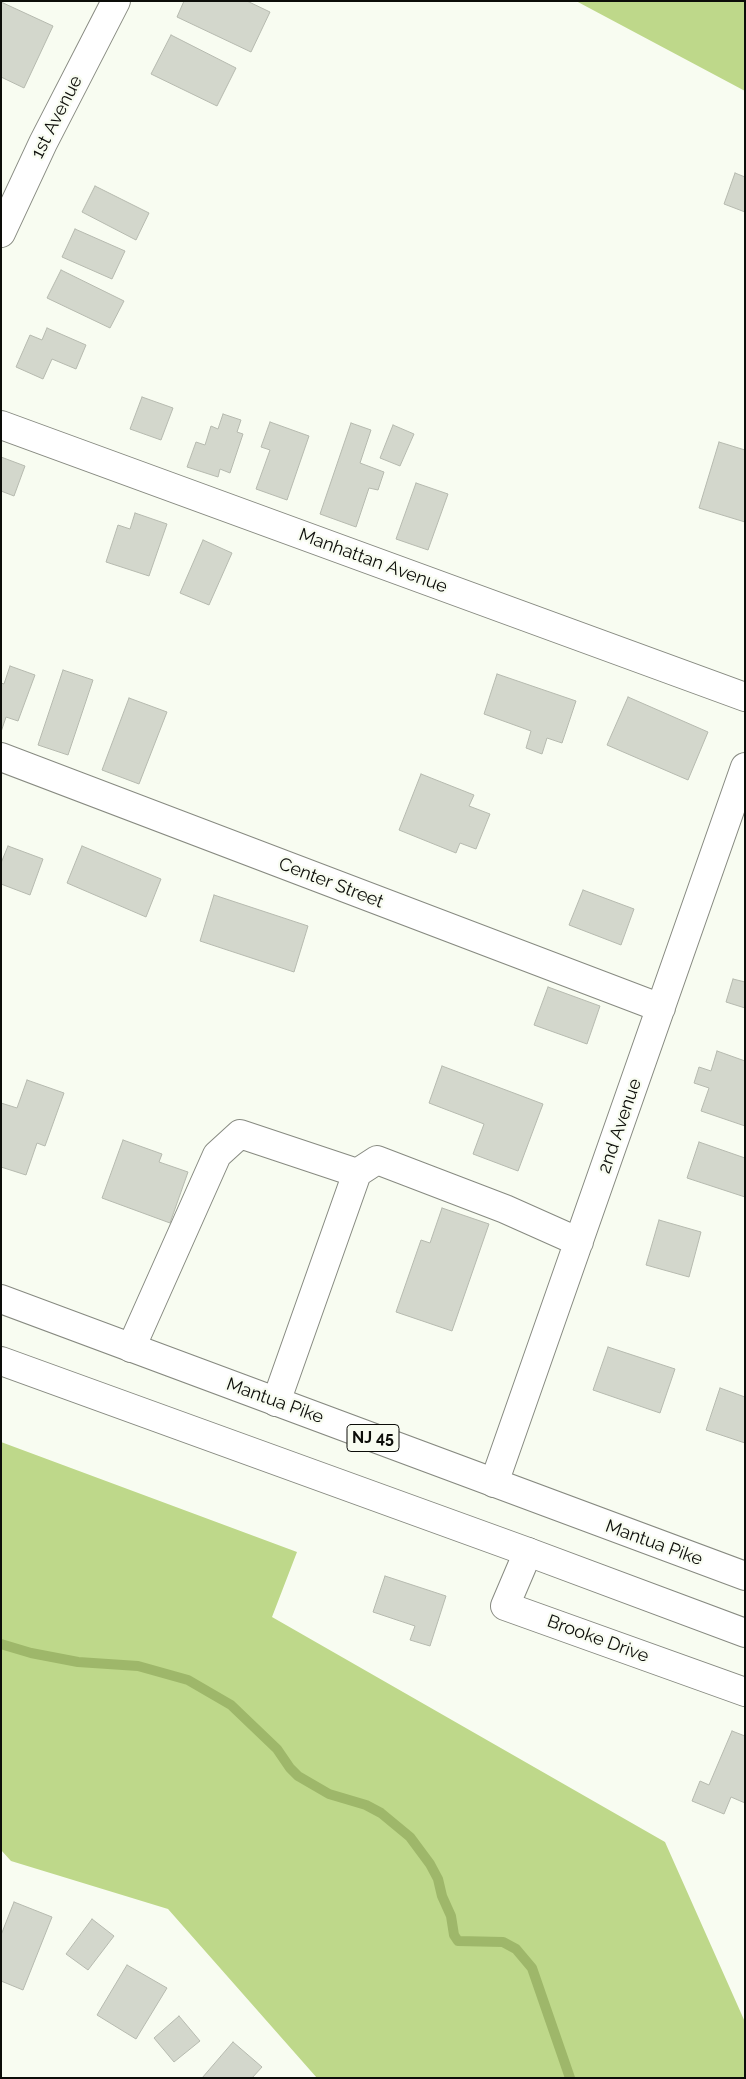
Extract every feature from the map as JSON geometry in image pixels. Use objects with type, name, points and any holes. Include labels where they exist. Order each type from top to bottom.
[{"type":"street","name":"1st Avenue","points":[[1,233],[43,143],[116,1]]},
{"type":"street","name":"Manhattan Avenue","points":[[1,425],[745,697]]},
{"type":"street","name":"Center Street","points":[[1,757],[661,1008]]},
{"type":"street","name":"2nd Avenue","points":[[494,1483],[745,767]]},
{"type":"street","points":[[131,1348],[217,1155],[240,1134],[357,1173]]},
{"type":"street","points":[[276,1402],[357,1173],[377,1160],[505,1209],[579,1242]]},
{"type":"street","name":"Mantua Pike","points":[[1,1300],[745,1576]]},
{"type":"street","points":[[1,1361],[528,1552],[745,1634]]},
{"type":"street","name":"Brooke Drive","points":[[528,1552],[505,1606],[745,1692]]},
{"type":"green space","points":[[576,1],[745,1],[745,91]]},
{"type":"green space","points":[[1,1442],[297,1552],[272,1617],[665,1842],[745,2022],[745,2078],[317,2078],[168,1909],[11,1861],[1,1850]]},
{"type":"building","points":[[184,1],[247,1],[270,12],[251,52],[177,17]]},
{"type":"building","points":[[1,2],[53,26],[24,88],[1,77]]},
{"type":"building","points":[[171,35],[236,68],[217,106],[151,74]]},
{"type":"building","points":[[735,173],[745,177],[745,212],[724,204]]},
{"type":"building","points":[[95,186],[149,213],[136,240],[82,212]]},
{"type":"building","points":[[75,229],[125,251],[112,279],[62,257]]},
{"type":"building","points":[[61,270],[124,301],[110,328],[47,298]]},
{"type":"building","points":[[47,328],[86,345],[76,369],[52,359],[43,379],[16,367],[30,335],[42,340]]},
{"type":"building","points":[[142,397],[173,408],[161,440],[130,429]]},
{"type":"building","points":[[223,414],[241,420],[237,432],[243,434],[230,473],[220,469],[218,477],[187,467],[196,442],[205,445],[211,426],[218,429]]},
{"type":"building","points":[[270,422],[309,436],[287,500],[256,489],[270,450],[261,447]]},
{"type":"building","points":[[351,423],[371,430],[360,463],[384,472],[378,490],[369,488],[356,527],[320,514]]},
{"type":"building","points":[[393,425],[414,434],[400,466],[380,458]]},
{"type":"building","points":[[719,442],[745,450],[745,522],[699,508]]},
{"type":"building","points":[[1,457],[25,466],[14,496],[1,491]]},
{"type":"building","points":[[416,483],[448,494],[428,550],[396,539]]},
{"type":"building","points":[[135,513],[167,524],[149,576],[106,562],[118,525],[130,529]]},
{"type":"building","points":[[203,540],[232,553],[209,605],[180,593]]},
{"type":"building","points":[[10,666],[35,675],[18,721],[6,717],[1,732],[1,683],[4,684]]},
{"type":"building","points":[[63,670],[93,680],[68,755],[38,745]]},
{"type":"building","points":[[497,674],[576,701],[562,743],[547,738],[542,754],[526,748],[531,731],[484,714]]},
{"type":"building","points":[[628,697],[708,732],[688,780],[607,745]]},
{"type":"building","points":[[129,698],[167,712],[139,784],[102,770]]},
{"type":"building","points":[[421,774],[474,795],[469,806],[490,814],[476,849],[460,843],[456,853],[399,830]]},
{"type":"building","points":[[8,846],[43,859],[30,895],[1,884],[1,863]]},
{"type":"building","points":[[82,846],[161,879],[146,917],[67,883]]},
{"type":"building","points":[[583,890],[634,909],[621,945],[569,925]]},
{"type":"building","points":[[214,895],[308,926],[294,972],[200,941]]},
{"type":"building","points":[[733,979],[745,982],[745,1008],[726,1002]]},
{"type":"building","points":[[548,987],[600,1006],[587,1044],[534,1025]]},
{"type":"building","points":[[717,1051],[745,1061],[745,1126],[701,1111],[709,1088],[694,1083],[699,1067],[711,1071]]},
{"type":"building","points":[[442,1066],[543,1104],[518,1171],[473,1154],[484,1124],[429,1103]]},
{"type":"building","points":[[27,1080],[64,1093],[45,1146],[37,1143],[26,1175],[1,1167],[1,1103],[17,1108]]},
{"type":"building","points":[[123,1140],[162,1154],[159,1162],[188,1172],[170,1223],[102,1198]]},
{"type":"building","points":[[699,1142],[745,1158],[745,1197],[687,1178]]},
{"type":"building","points":[[442,1208],[489,1224],[452,1331],[396,1312],[421,1240],[430,1243]]},
{"type":"building","points":[[659,1220],[701,1232],[689,1277],[646,1265]]},
{"type":"building","points":[[608,1347],[675,1369],[660,1413],[593,1390]]},
{"type":"building","points":[[720,1388],[745,1397],[745,1443],[706,1430]]},
{"type":"building","points":[[385,1576],[446,1596],[430,1646],[410,1640],[415,1626],[373,1612]]},
{"type":"building","points":[[732,1731],[745,1736],[745,1803],[731,1797],[724,1814],[692,1801],[700,1781],[709,1785]]},
{"type":"building","points":[[14,1902],[52,1917],[23,1990],[1,1981],[1,1935]]},
{"type":"building","points":[[92,1919],[114,1936],[88,1970],[66,1954]]},
{"type":"building","points":[[127,1965],[167,1988],[136,2039],[97,2015]]},
{"type":"building","points":[[179,2016],[200,2041],[174,2062],[154,2038]]},
{"type":"building","points":[[233,2042],[262,2067],[252,2078],[202,2078]]},
{"type":"waterway","points":[[1,1644],[31,1653],[78,1662],[138,1666],[188,1680],[231,1705],[277,1749],[298,1776],[329,1794],[366,1805],[381,1813],[410,1837],[430,1864],[438,1879],[442,1896],[451,1916],[454,1935],[458,1941],[503,1942],[516,1949],[532,1968],[570,2078]]}]
